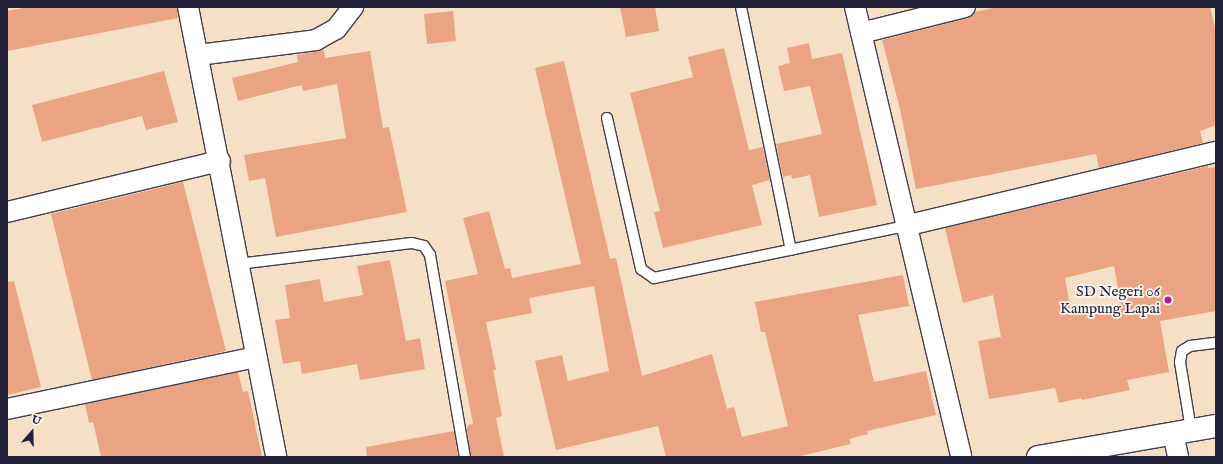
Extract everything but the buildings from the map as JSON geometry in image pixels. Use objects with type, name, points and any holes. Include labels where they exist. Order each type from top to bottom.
[{"type":"main road","points":[[1038,457],[1216,426]]},
{"type":"street","points":[[188,7],[220,162],[255,357],[276,457]]},
{"type":"street","points":[[198,56],[316,40],[336,29],[353,7]]},
{"type":"street","points":[[855,7],[905,226],[961,457]]},
{"type":"street","points":[[861,33],[965,7]]},
{"type":"street","points":[[905,226],[1216,152]]},
{"type":"street","points":[[7,212],[220,162]]},
{"type":"street","points":[[7,409],[255,357]]},
{"type":"street","points":[[1178,457],[1182,432]]},
{"type":"lane","points":[[741,7],[791,250]]},
{"type":"lane","points":[[607,118],[641,269],[646,275],[654,278],[905,226]]},
{"type":"lane","points":[[238,264],[412,243],[424,246],[430,255],[465,457]]},
{"type":"lane","points":[[1182,432],[1180,362],[1182,351],[1190,346],[1216,343]]},
{"type":"place","name":"SD Negeri 06 Kampung Lapai","points":[[1168,300]]}]
